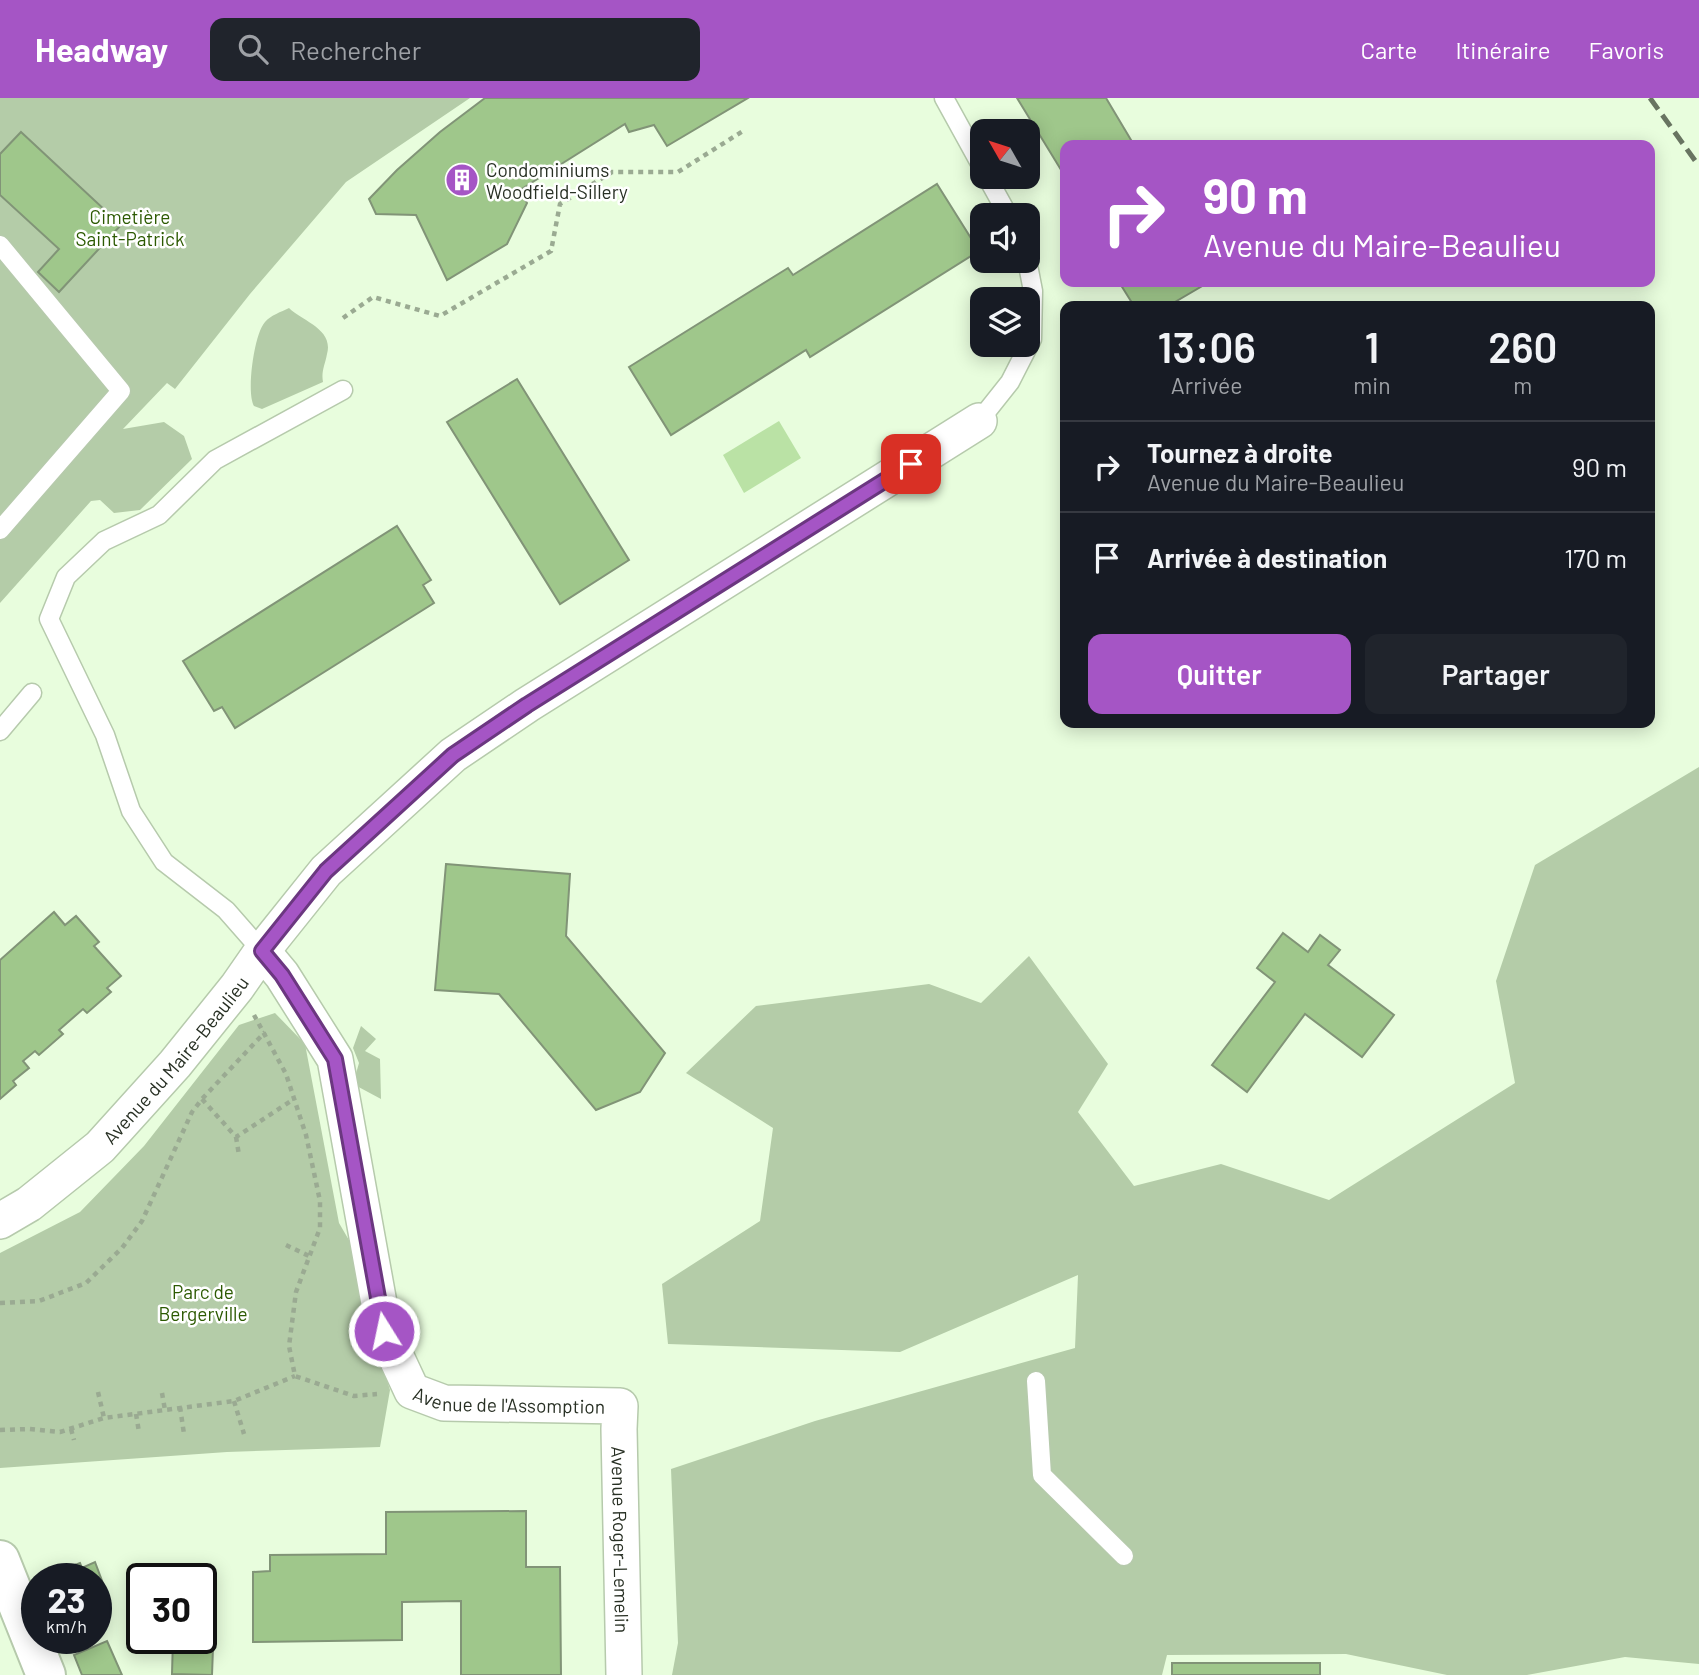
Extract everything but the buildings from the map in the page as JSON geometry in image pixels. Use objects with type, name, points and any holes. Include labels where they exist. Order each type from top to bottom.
[{"type":"street","name":"Avenue du Maire-Beaulieu","points":[[0,1221],[29,1203],[100,1147],[175,1064],[326,871],[453,755],[538,698],[979,421]]},
{"type":"street","name":"Avenue de l'Assomption","points":[[262,951],[282,975],[335,1059],[384,1331],[412,1391],[444,1403],[620,1406]]},
{"type":"street","name":"Avenue Roger-Lemelin","points":[[620,1406],[618,1429],[624,1675]]},
{"type":"street","points":[[0,1560],[46,1675]]},
{"type":"lane","points":[[944,98],[970,145]]},
{"type":"lane","points":[[0,245],[121,391],[0,530]]},
{"type":"lane","points":[[979,421],[1010,383],[1032,338],[1033,291],[1030,273]]},
{"type":"lane","points":[[262,951],[226,910],[164,862],[131,811],[105,735],[49,619],[66,576],[104,541],[159,515],[215,460],[343,390]]},
{"type":"lane","points":[[0,731],[32,693]]},
{"type":"lane","points":[[1036,1381],[1042,1475],[1124,1556]]},
{"type":"path","points":[[343,318],[373,297],[440,316],[551,251],[559,204],[612,172],[678,172],[743,131]]},
{"type":"path","points":[[237,987],[265,1032],[286,1074],[306,1135],[320,1200],[320,1228],[296,1292],[289,1346],[295,1376]]},
{"type":"path","points":[[0,1303],[39,1301],[86,1283],[122,1248],[142,1221],[192,1112],[201,1099],[265,1032]]},
{"type":"path","points":[[201,1099],[236,1136],[239,1155]]},
{"type":"path","points":[[236,1136],[294,1099]]},
{"type":"path","points":[[286,1245],[309,1256]]},
{"type":"path","points":[[0,1430],[60,1432],[104,1418],[234,1401],[295,1376],[354,1396],[412,1391]]},
{"type":"path","points":[[98,1392],[104,1418]]},
{"type":"path","points":[[162,1393],[165,1410]]},
{"type":"path","points":[[234,1401],[244,1434]]},
{"type":"path","points":[[180,1407],[184,1434]]},
{"type":"path","points":[[136,1414],[139,1432]]},
{"type":"path","points":[[71,1429],[74,1440]]},
{"type":"green space","name":"Cimetière Saint-Patrick","points":[[0,98],[470,98],[346,182],[250,294],[175,389],[167,383],[123,429],[164,422],[184,436],[192,459],[140,510],[114,513],[100,500],[91,501],[0,603]]},
{"type":"green space","points":[[289,308],[316,326],[326,338],[328,345],[323,382],[262,409],[254,406],[251,389],[252,364],[258,338],[267,320]]},
{"type":"green space","points":[[1699,767],[1699,1664],[1625,1657],[1527,1675],[1447,1675],[1346,1654],[1167,1655],[1162,1675],[672,1675],[678,1643],[671,1469],[815,1421],[1075,1348],[1078,1275],[900,1352],[668,1344],[662,1284],[760,1221],[773,1128],[686,1073],[756,1006],[929,984],[981,1003],[1029,956],[1108,1064],[1078,1112],[1134,1186],[1221,1164],[1329,1200],[1515,1083],[1496,981],[1535,865]]},
{"type":"green space","name":"Parc de Bergerville","points":[[275,1013],[305,1044],[339,1223],[364,1266],[379,1355],[390,1390],[380,1447],[227,1452],[0,1468],[0,1253],[80,1212],[144,1146],[239,1025]]},
{"type":"green space","points":[[361,1026],[376,1039],[365,1051],[380,1059],[381,1099],[353,1084],[359,1063],[353,1048]]},
{"type":"shaded area","points":[[779,421],[801,458],[744,493],[723,455]]},
{"type":"railway","points":[[1650,98],[1699,166]]},
{"type":"place","name":"Condominiums Woodfield-Sillery","points":[[462,180]]},
{"type":"route","points":[[384,1331],[335,1059],[282,975],[262,951],[326,871],[453,755],[527,705],[911,464]]}]
